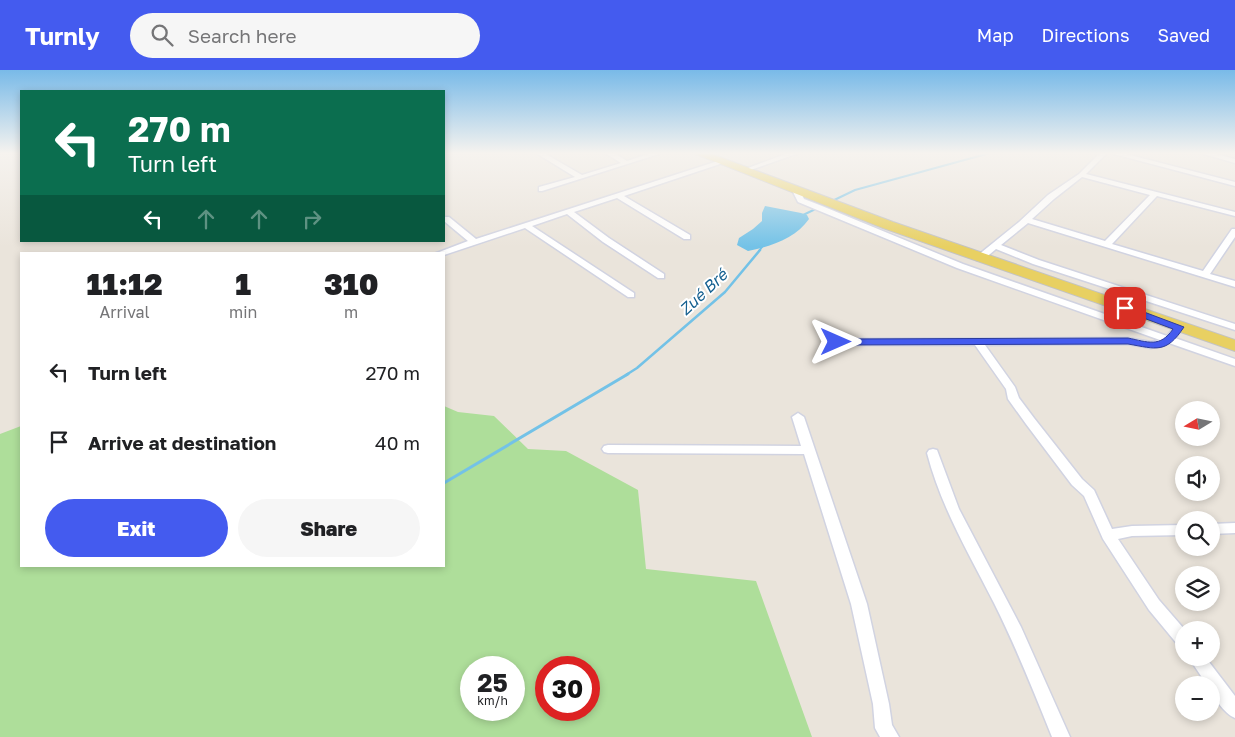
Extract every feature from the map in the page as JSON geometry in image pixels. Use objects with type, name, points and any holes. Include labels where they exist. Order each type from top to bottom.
[{"type":"main road","points":[[777,184],[980,258],[1235,346]]},
{"type":"street","points":[[542,189],[558,184]]},
{"type":"street","points":[[444,252],[655,184]]},
{"type":"street","points":[[980,258],[1026,220],[1050,197],[1068,184]]},
{"type":"street","points":[[1117,184],[1235,214]]},
{"type":"street","points":[[797,192],[801,200],[818,208],[960,266],[1235,363]]},
{"type":"street","points":[[1106,245],[1155,194]]},
{"type":"street","points":[[619,196],[687,237]]},
{"type":"street","points":[[569,212],[606,240],[661,276]]},
{"type":"street","points":[[446,219],[474,242]]},
{"type":"street","points":[[1026,220],[1235,284]]},
{"type":"street","points":[[525,225],[632,295]]},
{"type":"street","points":[[1205,275],[1235,230]]},
{"type":"street","points":[[1225,245],[1235,248]]},
{"type":"street","points":[[994,246],[1036,262],[1235,328]]},
{"type":"street","points":[[836,342],[1128,341],[1157,346],[1170,340],[1179,327]]},
{"type":"street","points":[[978,342],[1011,389],[1014,399],[1030,421],[1077,482],[1089,493],[1108,535],[1154,605],[1175,630]]},
{"type":"street","points":[[798,417],[859,604],[881,704],[884,728],[890,737]]},
{"type":"street","points":[[608,449],[809,450]]},
{"type":"street","points":[[933,453],[937,473],[959,521],[1030,661],[1061,737]]},
{"type":"street","points":[[1220,529],[1235,528]]},
{"type":"street","points":[[1108,535],[1132,530],[1175,530]]},
{"type":"street","points":[[1203,666],[1235,710]]},
{"type":"green space","points":[[445,406],[458,412],[494,416],[528,449],[566,451],[638,490],[646,569],[756,581],[812,737],[0,737],[0,434],[20,426],[20,567],[445,567]]},
{"type":"water","points":[[765,206],[801,213],[807,215],[809,219],[804,226],[782,241],[748,251],[737,245],[739,238],[762,221],[762,213]]},
{"type":"waterway","name":"Zué Bré","points":[[801,216],[855,190],[876,184]]},
{"type":"waterway","name":"Zué Bré","points":[[759,251],[762,247]]},
{"type":"waterway","name":"Zué Bré","points":[[626,375],[637,368],[725,292],[760,250]]},
{"type":"waterway","name":"Zué Bré","points":[[445,482],[628,374]]},
{"type":"route","points":[[836,342],[1128,341],[1157,346],[1170,340],[1179,327],[1125,308]]}]
